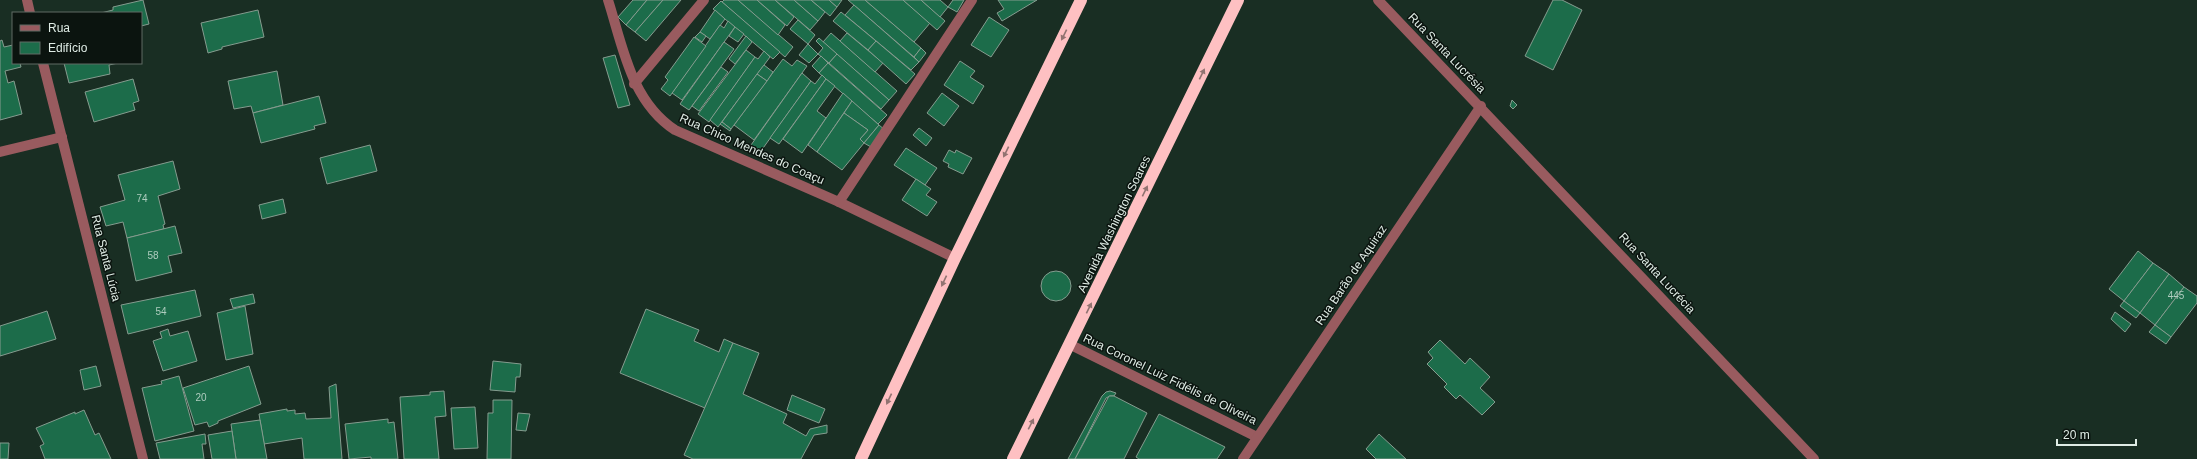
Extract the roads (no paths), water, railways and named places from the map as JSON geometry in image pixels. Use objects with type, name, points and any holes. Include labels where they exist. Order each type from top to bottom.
[{"type":"highway","points":[[862,459],[955,258],[1081,0]]},
{"type":"highway","name":"Avenida Washington Soares","points":[[1013,459],[1071,345],[1238,0]]},
{"type":"street","points":[[27,0],[30,12]]},
{"type":"street","name":"Rua Chico Mendes do Coaçu","points":[[608,0],[634,84],[648,106],[662,121],[675,130],[839,202],[955,258]]},
{"type":"street","points":[[634,84],[704,0]]},
{"type":"street","points":[[839,202],[972,0]]},
{"type":"street","name":"Rua Santa Lucrésia","points":[[1378,0],[1480,106]]},
{"type":"street","name":"Rua Santa Lúcia","points":[[43,64],[142,459]]},
{"type":"street","name":"Rua Barão de Aquiraz","points":[[1243,459],[1480,106]]},
{"type":"street","name":"Rua Santa Lucrécia","points":[[1480,106],[1814,459]]},
{"type":"street","points":[[0,152],[62,137]]},
{"type":"street","name":"Rua Coronel Luiz Fidélis de Oliveira","points":[[1071,345],[1257,437]]}]
